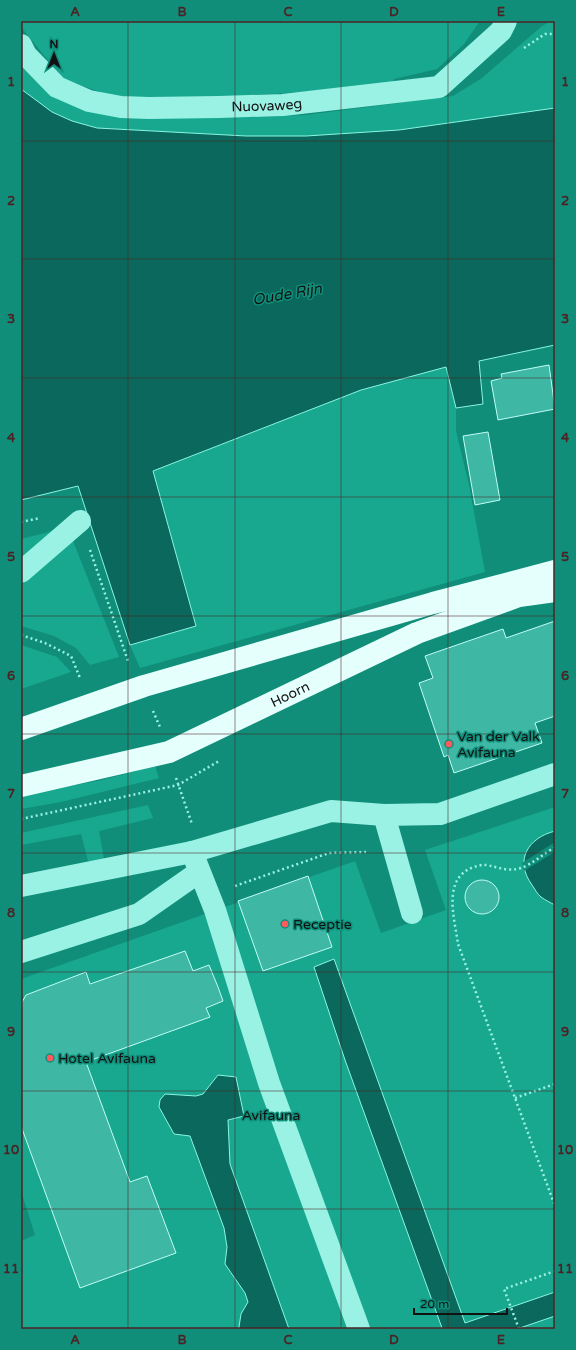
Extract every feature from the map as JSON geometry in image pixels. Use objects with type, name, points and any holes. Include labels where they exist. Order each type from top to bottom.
[{"type":"main road","points":[[21,729],[144,686],[433,603],[555,571]]},
{"type":"main road","name":"Hoorn","points":[[21,786],[169,752],[417,633],[520,596],[555,591]]},
{"type":"street","name":"Nuovaweg","points":[[21,45],[26,55],[58,87],[89,101],[121,107],[149,108],[283,105],[439,87],[501,31],[506,21]]},
{"type":"street","points":[[21,572],[80,521]]},
{"type":"street","points":[[21,886],[196,851],[331,811],[384,815],[440,814],[555,774]]},
{"type":"street","points":[[384,815],[412,913]]},
{"type":"street","points":[[196,851],[199,872],[215,910],[269,1083],[359,1329]]},
{"type":"street","points":[[21,952],[139,914],[199,872]]},
{"type":"path","points":[[21,522],[42,517]]},
{"type":"path","points":[[80,521],[128,661]]},
{"type":"path","points":[[21,635],[45,643],[71,656],[80,678]]},
{"type":"path","points":[[21,819],[178,784],[196,851]]},
{"type":"path","points":[[555,847],[521,868],[502,870],[483,865],[465,872],[454,883],[452,901],[458,944],[555,1206]]},
{"type":"path","points":[[515,1098],[555,1084]]},
{"type":"path","points":[[519,1328],[504,1289],[555,1271]]},
{"type":"green space","points":[[21,21],[480,21],[464,44],[437,69],[394,79],[392,86],[176,100],[123,100],[63,79],[21,27]]},
{"type":"green space","points":[[551,21],[555,21],[555,108],[399,130],[306,136],[246,136],[97,128],[72,121],[52,112],[21,89],[21,65],[57,97],[85,109],[258,117],[306,115],[453,96],[482,78],[542,26]]},
{"type":"green space","points":[[446,367],[456,408],[456,431],[469,485],[485,572],[140,668],[130,645],[196,625],[153,471],[361,390]]},
{"type":"green space","points":[[53,531],[21,561],[21,539]]},
{"type":"green space","points":[[73,541],[119,657],[90,665],[76,648],[54,636],[21,626],[21,585]]},
{"type":"green space","points":[[21,645],[57,657],[71,672],[21,689]]},
{"type":"green space","points":[[155,766],[159,778],[61,802],[21,809],[21,795],[102,780]]},
{"type":"green space","points":[[148,805],[153,818],[99,831],[104,859],[97,864],[88,861],[81,834],[21,845],[21,833]]},
{"type":"green space","name":"Avifauna","points":[[555,807],[555,1329],[21,1329],[21,1241],[35,1235],[21,1191],[21,979],[355,861],[381,933],[446,910],[425,850]]},
{"type":"water","name":"Oude Rijn","points":[[21,89],[52,112],[72,121],[97,128],[246,136],[306,136],[399,130],[555,108],[555,345],[479,361],[483,404],[456,408],[446,367],[361,390],[153,471],[196,626],[130,645],[78,486],[21,500]]},
{"type":"water","points":[[555,831],[555,905],[538,894],[527,876],[524,867],[524,859],[527,851],[537,839]]},
{"type":"water","points":[[334,959],[465,1323],[555,1292],[555,1316],[517,1329],[441,1329],[442,1328],[345,1060],[314,967]]},
{"type":"water","points":[[218,1075],[236,1077],[244,1116],[228,1120],[230,1164],[289,1329],[240,1329],[241,1314],[248,1302],[245,1293],[225,1264],[227,1247],[224,1228],[190,1136],[174,1134],[159,1107],[160,1100],[165,1094],[196,1096],[203,1094]]},
{"type":"pier","points":[[555,842],[555,852],[524,871],[522,863]]},
{"type":"building","points":[[549,365],[555,409],[498,420],[491,381],[502,378],[501,374]]},
{"type":"building","points":[[488,432],[500,500],[475,505],[463,436]]},
{"type":"building","points":[[555,621],[555,716],[535,723],[542,743],[454,773],[448,755],[444,757],[419,683],[433,678],[425,656],[503,629],[506,638]]},
{"type":"building","name":"Receptie","points":[[308,876],[332,947],[263,971],[238,901]]},
{"type":"building","points":[[482,880],[494,885],[499,897],[494,909],[482,914],[470,909],[465,897],[470,885]]},
{"type":"building","points":[[185,951],[193,971],[209,965],[218,987],[223,1001],[206,1008],[210,1017],[86,1062],[130,1182],[147,1176],[176,1253],[80,1288],[21,1126],[21,1004],[26,995],[86,972],[90,984]]},
{"type":"place","name":"Van der Valk Avifauna","points":[[449,744]]},
{"type":"place","name":"Receptie","points":[[285,924]]},
{"type":"place","name":"Hotel Avifauna","points":[[50,1058]]}]
